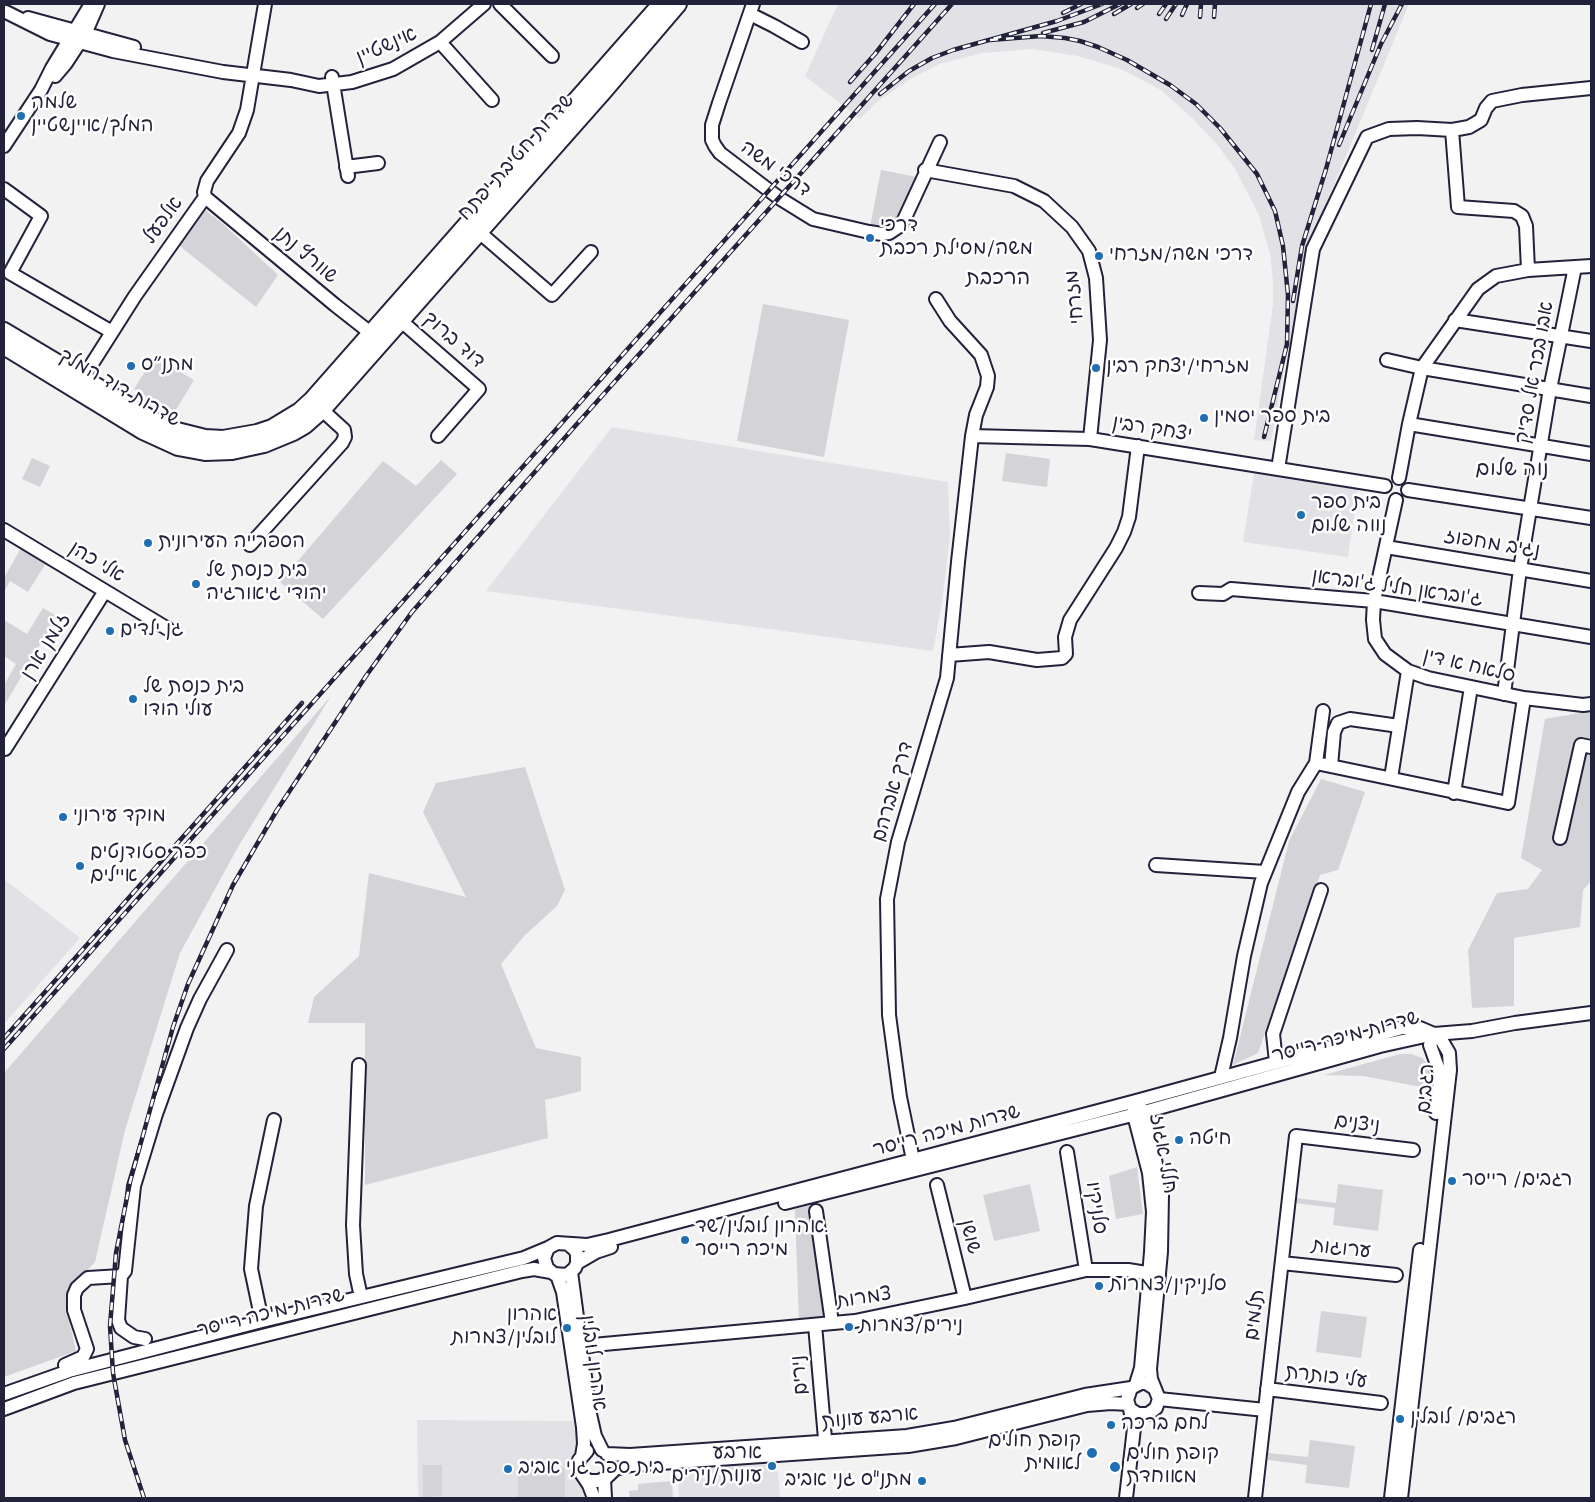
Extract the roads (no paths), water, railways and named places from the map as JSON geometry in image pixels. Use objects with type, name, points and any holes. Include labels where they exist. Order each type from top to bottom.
[{"type":"main road","name":"שדרות חטיבת יפתח","points":[[377,336],[471,230],[661,4]]},
{"type":"main road","name":"שדרות חטיבת יפתח","points":[[377,336],[400,320],[471,230],[603,92],[678,4]]},
{"type":"main road","name":"שדרות דוד המלך","points":[[4,331],[154,437],[178,447],[205,452],[232,451],[264,444],[293,432],[305,424],[322,410],[377,336]]},
{"type":"main road","name":"שדרות דוד המלך","points":[[4,346],[173,430],[205,438],[239,437],[272,428],[312,400],[377,336]]},
{"type":"street","points":[[4,146],[41,90],[66,62],[91,4]]},
{"type":"street","points":[[77,37],[98,4]]},
{"type":"street","name":"אלפעל","points":[[82,386],[134,296],[204,197],[207,181],[231,146],[244,122],[265,4]]},
{"type":"street","name":"אינשטיין","points":[[5,12],[42,31],[77,37],[182,65],[290,80],[312,86],[362,73],[402,57],[435,36],[473,4]]},
{"type":"street","name":"אינשטיין","points":[[333,81],[367,79],[393,69],[440,42],[484,4]]},
{"type":"street","points":[[500,4],[552,56]]},
{"type":"street","points":[[752,9],[774,26],[802,42]]},
{"type":"street","name":"דרכי משה","points":[[752,9],[712,125],[712,140],[720,153],[779,198],[807,216],[840,226],[882,234],[894,231],[903,222],[925,170],[940,142]]},
{"type":"street","points":[[440,42],[492,100]]},
{"type":"street","points":[[333,81],[347,171],[378,163]]},
{"type":"street","points":[[1278,469],[1313,249],[1367,137],[1389,128],[1452,130],[1469,127],[1480,120],[1492,101],[1522,95],[1591,88]]},
{"type":"street","points":[[1452,130],[1458,207],[1514,211],[1522,216],[1526,226],[1528,270]]},
{"type":"street","name":"מזרחי","points":[[925,170],[1014,186],[1044,201],[1072,227],[1089,250],[1096,278],[1100,340],[1090,439]]},
{"type":"street","points":[[4,188],[40,216],[10,273],[112,332]]},
{"type":"street","name":"שוורץ נתן","points":[[204,197],[377,336]]},
{"type":"street","points":[[471,230],[552,295],[591,252]]},
{"type":"street","points":[[1399,478],[1422,368],[1478,290],[1496,276],[1528,270],[1591,266]]},
{"type":"street","name":"אבו בכר אל סדיק","points":[[1504,694],[1520,569],[1550,389],[1575,267]]},
{"type":"street","name":"דרך אברהם","points":[[913,1160],[900,1097],[889,1016],[888,898],[898,842],[947,678],[972,436],[976,415],[987,387],[988,376],[981,355],[955,327],[936,299]]},
{"type":"street","name":"דוד ברוך","points":[[400,320],[479,389],[438,436]]},
{"type":"street","points":[[1455,320],[1591,340]]},
{"type":"street","points":[[1386,360],[1422,368],[1591,396]]},
{"type":"street","points":[[250,545],[342,443],[345,437],[344,430],[322,410]]},
{"type":"street","points":[[1409,424],[1591,454]]},
{"type":"street","name":"יצחק רבין","points":[[972,436],[1090,439],[1385,486]]},
{"type":"street","points":[[949,655],[989,652],[1037,660],[1062,658],[1066,654],[1065,637],[1070,620],[1116,548],[1124,532],[1129,517],[1138,446]]},
{"type":"street","points":[[1392,478],[1399,478],[1406,483],[1408,490],[1403,497],[1396,500],[1388,496],[1385,492],[1385,486],[1392,478]]},
{"type":"street","points":[[1408,490],[1591,518]]},
{"type":"street","name":"סלאח א דין","points":[[1396,500],[1374,602],[1375,639],[1384,654],[1408,671],[1428,678],[1524,698],[1583,705],[1591,704]]},
{"type":"street","name":"אלי כהן","points":[[4,530],[168,629]]},
{"type":"street","name":"נגיב מחפוז","points":[[1386,547],[1591,581]]},
{"type":"street","name":"ג'ובראן חליל ג'ובראן","points":[[1199,593],[1223,594],[1231,589],[1374,602],[1591,637]]},
{"type":"street","name":"זלמן ארן","points":[[4,749],[105,591]]},
{"type":"street","points":[[1391,778],[1408,671]]},
{"type":"street","points":[[1454,793],[1471,687]]},
{"type":"street","points":[[1316,763],[1508,803],[1524,698]]},
{"type":"street","points":[[1221,1077],[1260,883],[1298,792],[1316,763],[1323,711]]},
{"type":"street","points":[[1331,766],[1334,732],[1338,724],[1350,719],[1399,726]]},
{"type":"street","points":[[1560,838],[1581,745],[1591,747]]},
{"type":"street","points":[[1156,865],[1265,872]]},
{"type":"street","points":[[1276,1062],[1273,1034],[1321,890]]},
{"type":"street","points":[[145,1339],[134,1337],[121,1328],[118,1320],[121,1276],[125,1270],[134,1186],[156,1114],[187,1028],[200,999],[227,950]]},
{"type":"street","points":[[1434,1034],[1472,1031],[1591,1013]]},
{"type":"street","name":"שדרות מיכה רייסר","points":[[568,1244],[587,1245],[610,1240],[1136,1101],[1402,1028],[1420,1028],[1434,1034]]},
{"type":"street","name":"שדרות מיכה רייסר","points":[[574,1268],[596,1252],[613,1246],[1139,1114],[1380,1046],[1434,1034]]},
{"type":"street","name":"רגבים","points":[[1391,1498],[1440,1085],[1440,1072],[1430,1045],[1434,1034],[1449,1053],[1450,1070],[1401,1498]]},
{"type":"street","points":[[1402,1041],[1422,1046],[1432,1053]]},
{"type":"street","points":[[359,1065],[353,1225],[356,1274],[361,1298]]},
{"type":"street","name":"חללי אגוז","points":[[1136,1101],[1152,1196],[1154,1274],[1150,1370],[1151,1379],[1157,1393]]},
{"type":"street","points":[[262,1322],[251,1270],[256,1206],[274,1120]]},
{"type":"street","name":"ניצנים","points":[[1296,1136],[1413,1150]]},
{"type":"street","name":"תלמים","points":[[1255,1498],[1296,1136]]},
{"type":"street","name":"סלניקיו","points":[[1067,1152],[1086,1270]]},
{"type":"street","name":"שושן","points":[[937,1185],[965,1298]]},
{"type":"street","points":[[816,1211],[832,1323]]},
{"type":"street","points":[[557,1243],[568,1244],[577,1254],[574,1268],[562,1276],[554,1274],[545,1264],[544,1258],[548,1248],[557,1243]]},
{"type":"street","name":"שדרות מיכה רייסר","points":[[4,1394],[69,1371],[524,1258],[548,1248]]},
{"type":"street","name":"ערוגות","points":[[1282,1263],[1396,1275]]},
{"type":"street","name":"אהרון לובלין","points":[[574,1268],[576,1347],[584,1444],[582,1456]]},
{"type":"street","name":"שדרות מיכה רייסר","points":[[4,1409],[74,1383],[522,1271],[534,1269],[554,1274]]},
{"type":"street","name":"צמרות","points":[[576,1347],[855,1321],[1086,1270],[1128,1270],[1154,1274]]},
{"type":"street","name":"אהרון לובלין","points":[[554,1274],[563,1292],[590,1414],[596,1436],[604,1452]]},
{"type":"street","name":"חללי אגוז","points":[[1134,1386],[1141,1368],[1154,1274]]},
{"type":"street","points":[[4,1388],[78,1361],[83,1357],[86,1354],[87,1345],[74,1310],[73,1302],[77,1288],[88,1278],[121,1276]]},
{"type":"street","name":"נירים","points":[[815,1325],[826,1447]]},
{"type":"street","points":[[1126,1498],[1134,1428],[1127,1395],[1134,1386],[1146,1383],[1157,1393],[1265,1410]]},
{"type":"street","name":"ארבע עונות","points":[[606,1477],[615,1469],[631,1465],[826,1447],[954,1428],[1085,1395],[1134,1386]]},
{"type":"street","name":"עלי כותרת","points":[[1267,1389],[1381,1404]]},
{"type":"street","points":[[1134,1498],[1140,1436],[1145,1422],[1156,1408],[1157,1393]]},
{"type":"street","name":"ארבע עונות","points":[[604,1452],[630,1455],[826,1447],[908,1446],[964,1436],[1087,1405],[1111,1403],[1129,1406]]},
{"type":"street","points":[[1129,1406],[1134,1412],[1143,1415],[1152,1412]]},
{"type":"street","points":[[594,1498],[579,1470],[579,1460],[588,1450],[604,1452],[610,1457],[612,1466],[606,1477],[605,1498]]},
{"type":"street","points":[[584,1478],[594,1482],[606,1477]]},
{"type":"railway","points":[[850,82],[875,54],[914,4]]},
{"type":"railway","points":[[4,1049],[935,4]]},
{"type":"railway","points":[[144,1498],[125,1440],[113,1373],[110,1326],[116,1253],[130,1182],[173,1027],[188,984],[233,885],[277,810],[366,676],[412,612],[576,425],[952,4]]},
{"type":"railway","points":[[1063,13],[1081,4]]},
{"type":"railway","points":[[880,94],[909,71],[932,58],[953,50],[1057,21],[1102,4]]},
{"type":"railway","points":[[1043,33],[1084,22],[1120,4]]},
{"type":"railway","points":[[1114,14],[1131,4]]},
{"type":"railway","points":[[1137,8],[1143,4]]},
{"type":"railway","points":[[1159,14],[1166,4]]},
{"type":"railway","points":[[1166,19],[1176,4]]},
{"type":"railway","points":[[1182,15],[1187,4]]},
{"type":"railway","points":[[1200,17],[1201,4]]},
{"type":"railway","points":[[1214,17],[1215,4]]},
{"type":"railway","points":[[1293,301],[1302,246],[1326,169],[1371,4]]},
{"type":"railway","points":[[1372,50],[1385,4]]},
{"type":"railway","points":[[1339,145],[1381,44],[1402,4]]},
{"type":"railway","points":[[990,40],[1041,36],[1065,38],[1098,47],[1127,60],[1170,85],[1196,104],[1220,128],[1257,174],[1275,211],[1283,246],[1288,295],[1287,344],[1264,437]]},
{"type":"railway","points":[[4,1038],[302,703]]},
{"type":"place","name":"שלמה המלך/איינשטיין","points":[[21,116]]},
{"type":"place","name":"דרכי משה/מסילת רכבת","points":[[870,238]]},
{"type":"place","name":"דרכי משה/מזרחי","points":[[1099,256]]},
{"type":"place","name":"מתנ״ס","points":[[131,366]]},
{"type":"place","name":"מזרחי/יצחק רבין","points":[[1096,368]]},
{"type":"place","name":"בית ספר יסמין","points":[[1204,418]]},
{"type":"place","name":"בית ספר נווה שלום","points":[[1301,515]]},
{"type":"place","name":"הספרייה העירונית","points":[[148,543]]},
{"type":"place","name":"בית כנסת של יהודי גיאורגיה","points":[[196,584]]},
{"type":"place","name":"גן ילדים","points":[[110,631]]},
{"type":"place","name":"בית כנסת של עולי הודו","points":[[133,699]]},
{"type":"place","name":"מוקד עירוני","points":[[63,817]]},
{"type":"place","name":"כפר סטודנטים איילים","points":[[80,866]]},
{"type":"place","name":"חיטה","points":[[1179,1140]]},
{"type":"place","name":"רגבים/ רייסר","points":[[1452,1181]]},
{"type":"place","name":"אהרון לובלין/שד. מיכה רייסר","points":[[685,1240]]},
{"type":"place","name":"סלניקין/צמרות","points":[[1099,1286]]},
{"type":"place","name":"נירים/צמרות","points":[[849,1327]]},
{"type":"place","name":"אהרון לובלין/צמרות","points":[[567,1328]]},
{"type":"place","name":"רגבים/ לובלין","points":[[1400,1419]]},
{"type":"place","name":"לחם ברכה","points":[[1111,1425]]},
{"type":"place","name":"קופת חולים לאומית","points":[[1092,1453]]},
{"type":"place","name":"ארבע עונות/נירים","points":[[772,1466]]},
{"type":"place","name":"קופת חולים מאוחדת","points":[[1115,1467]]},
{"type":"place","name":"בית ספר גני אביב","points":[[508,1469]]},
{"type":"place","name":"מתנ\"ס גני אביב","points":[[922,1481]]},
{"type":"district","name":"הרכבת","points":[[998,280]]},
{"type":"district","name":"נוה שלום","points":[[1512,471]]}]
